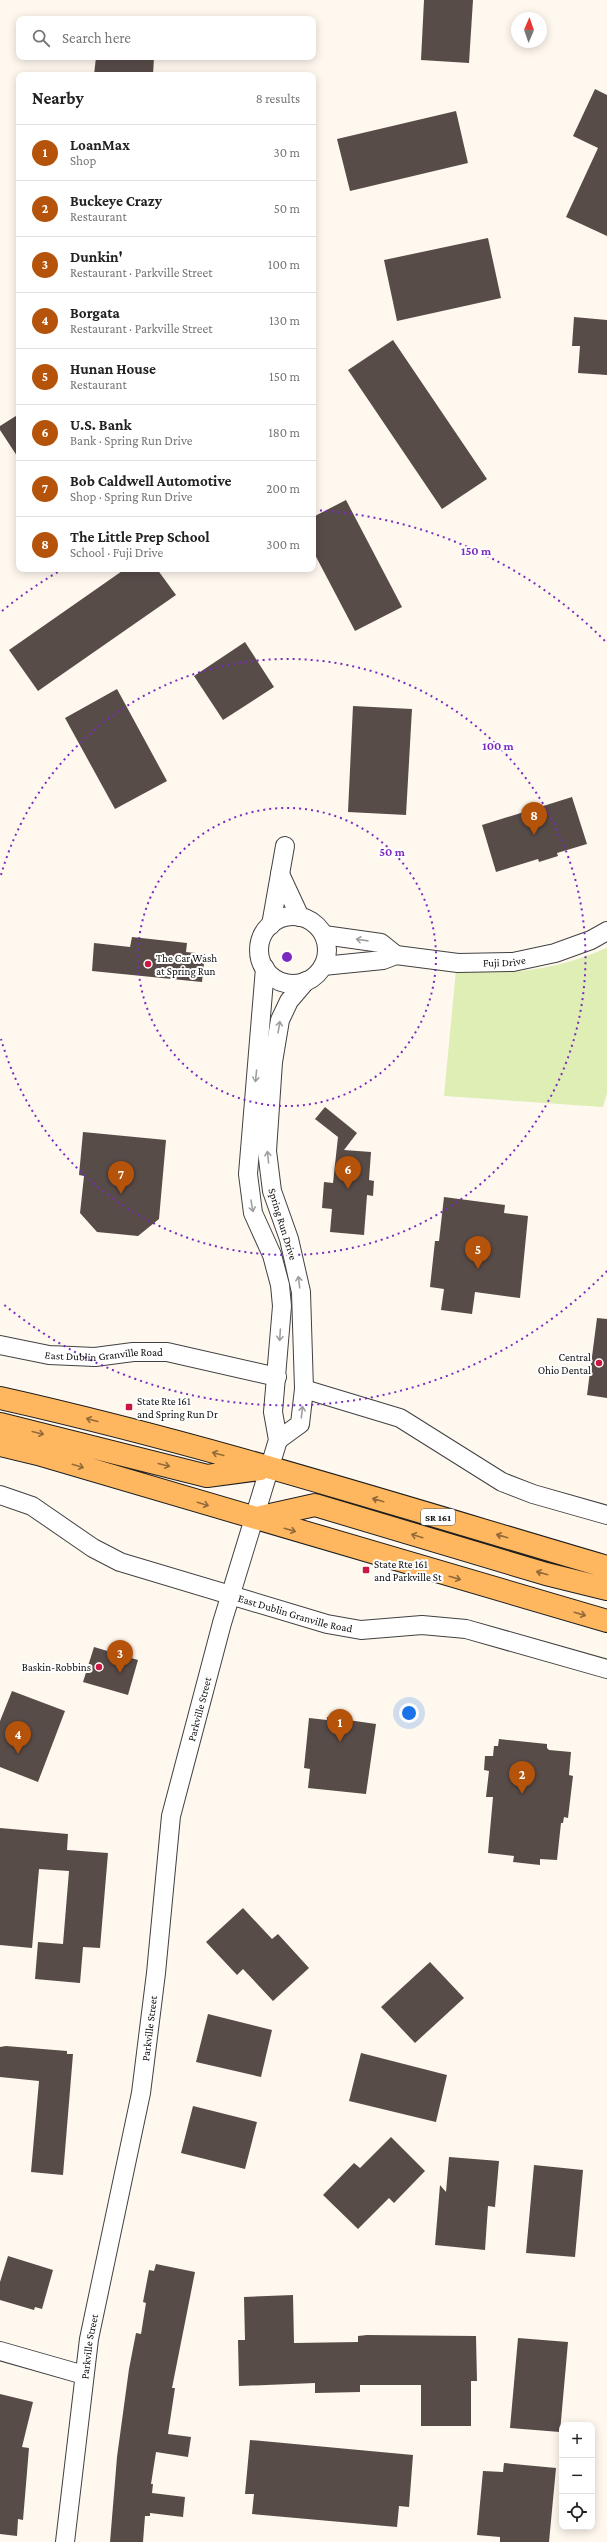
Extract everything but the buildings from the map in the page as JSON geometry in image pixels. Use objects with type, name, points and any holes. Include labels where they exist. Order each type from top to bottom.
[{"type":"main road","name":"SR 161","points":[[0,1398],[62,1412],[269,1468],[607,1567]]},
{"type":"main road","points":[[0,1424],[208,1476],[269,1468]]},
{"type":"main road","points":[[0,1445],[38,1454],[253,1519],[607,1621]]},
{"type":"main road","points":[[253,1519],[315,1505],[546,1574],[607,1589]]},
{"type":"street","points":[[270,924],[290,916],[300,917],[318,926],[324,935],[327,946],[323,966],[316,975],[306,981],[294,983],[283,982],[273,977],[265,968],[259,952],[260,942],[270,924],[285,846]]},
{"type":"street","points":[[280,874],[300,917]]},
{"type":"street","name":"Fuji Drive","points":[[323,966],[383,960],[396,955],[458,963],[514,962],[555,953],[591,940],[607,931]]},
{"type":"street","points":[[324,935],[381,943],[396,955]]},
{"type":"street","name":"Spring Run Drive","points":[[253,1519],[278,1440],[273,1412],[282,1306],[280,1285],[272,1256],[253,1213],[248,1174],[265,968]]},
{"type":"street","name":"Spring Run Drive","points":[[278,1440],[300,1424],[304,1389],[298,1273],[272,1191],[267,1151],[273,1062],[280,1020],[289,1001],[306,981]]},
{"type":"street","name":"East Dublin Granville Road","points":[[0,1345],[50,1355],[95,1357],[133,1352],[167,1352],[277,1377]]},
{"type":"street","points":[[304,1389],[400,1418],[502,1482],[533,1494],[607,1515]]},
{"type":"street","name":"East Dublin Granville Road","points":[[0,1495],[32,1506],[93,1548],[120,1562],[345,1628],[361,1630],[422,1625],[466,1629],[607,1669]]},
{"type":"street","name":"Parkville Street","points":[[65,2542],[89,2338],[141,2093],[156,1973],[171,1816],[231,1594],[253,1519]]},
{"type":"street","points":[[0,2351],[84,2375]]},
{"type":"green space","points":[[607,948],[607,1093],[603,1107],[444,1096],[456,970],[496,972],[533,970],[569,962]]},
{"type":"place","name":"The Little Prep School","points":[[534,835]]},
{"type":"place","name":"The Car Wash at Spring Run","points":[[148,964]]},
{"type":"place","name":"U.S. Bank","points":[[348,1189]]},
{"type":"place","name":"Bob Caldwell Automotive","points":[[121,1194]]},
{"type":"place","name":"Hunan House","points":[[478,1269]]},
{"type":"place","name":"Central Ohio Dental","points":[[599,1363]]},
{"type":"place","name":"State Rte 161 and Spring Run Dr","points":[[129,1407]]},
{"type":"place","name":"State Rte 161 and Parkville St","points":[[366,1570]]},
{"type":"place","name":"Baskin-Robbins","points":[[99,1667]]},
{"type":"place","name":"Dunkin'","points":[[120,1673]]},
{"type":"place","name":"LoanMax","points":[[340,1742]]},
{"type":"place","name":"Borgata","points":[[18,1754]]},
{"type":"place","name":"Buckeye Crazy","points":[[522,1794]]}]
